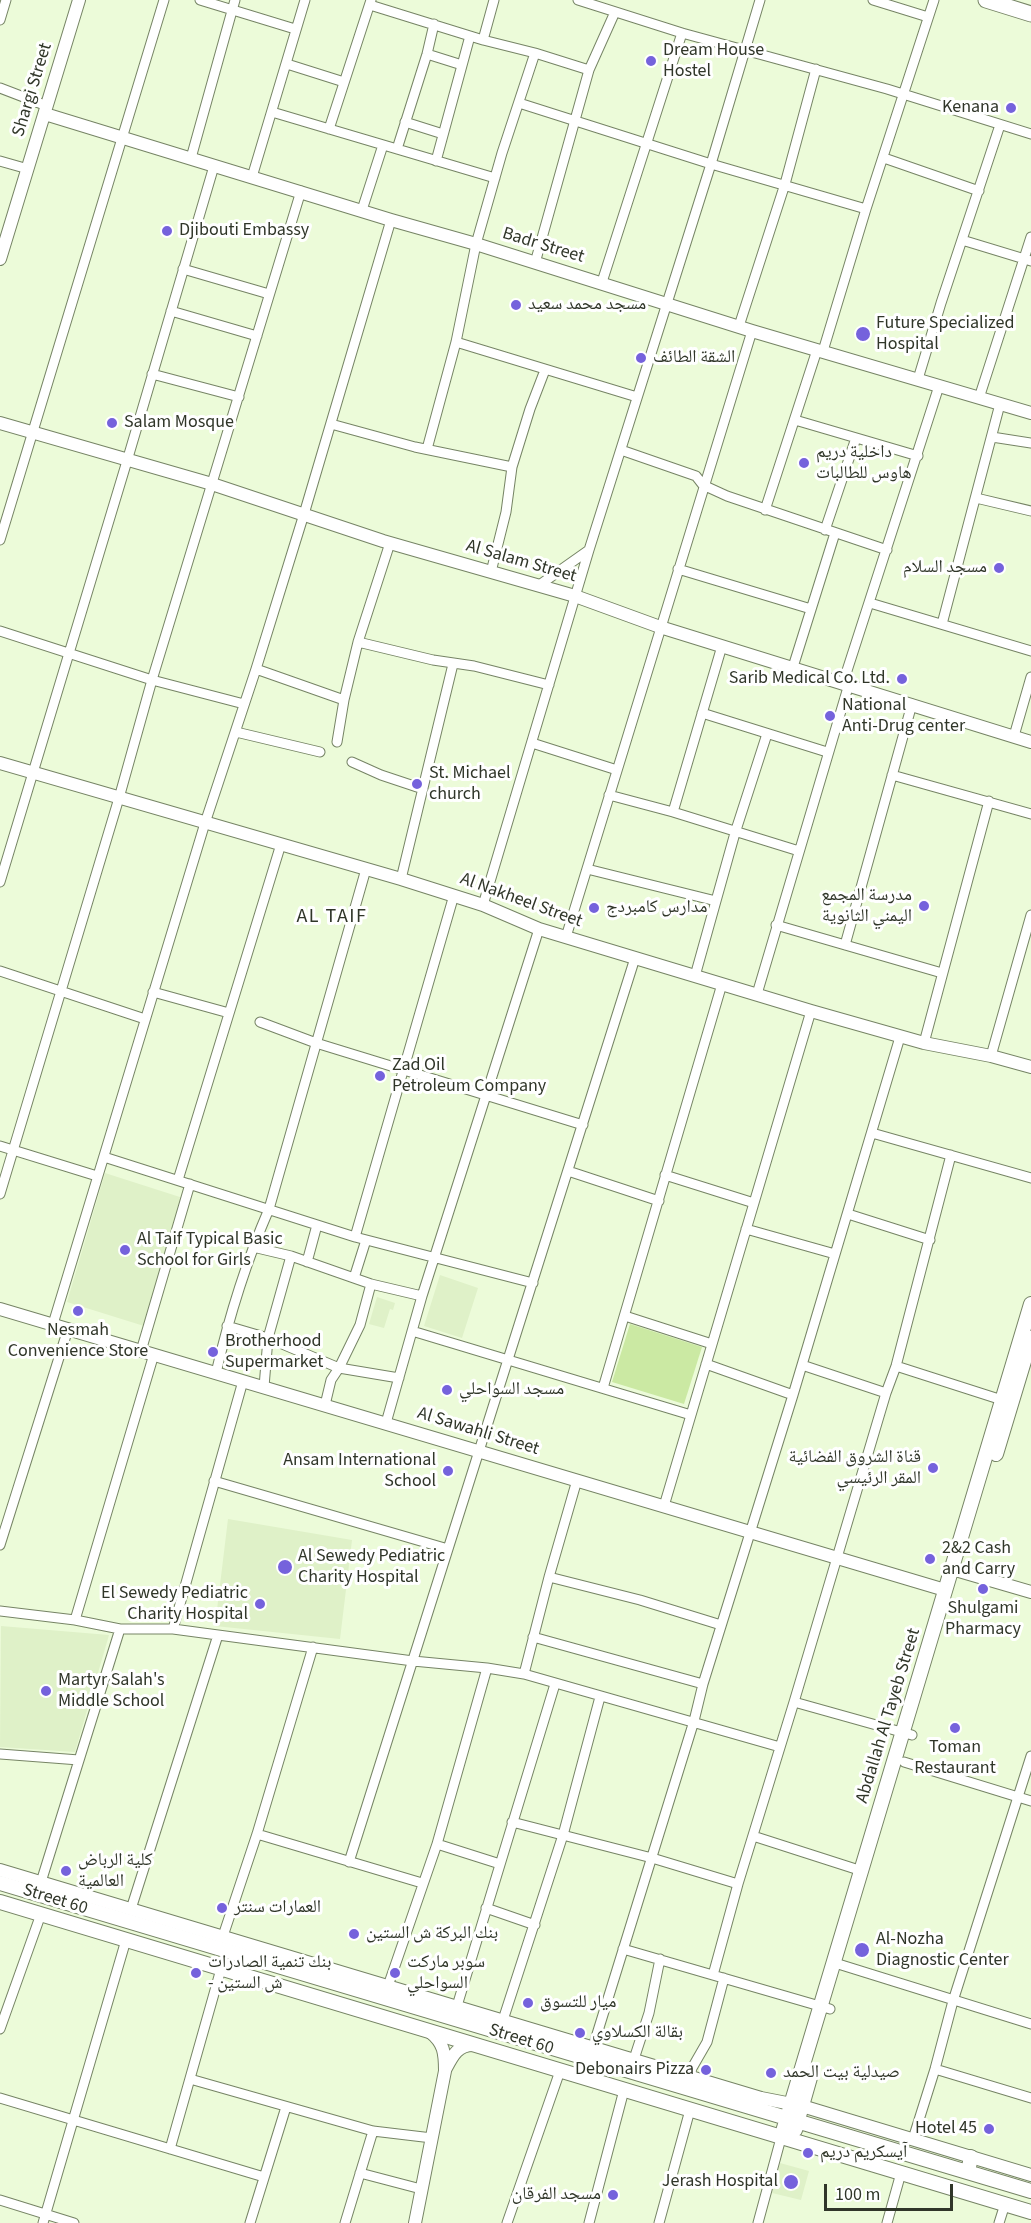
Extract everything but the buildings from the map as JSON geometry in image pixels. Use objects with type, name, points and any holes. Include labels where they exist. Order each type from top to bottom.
[{"type":"main road","points":[[986,0],[1031,14]]},
{"type":"main road","name":"Abdallah Al Tayeb Street","points":[[957,1570],[1002,1400],[1031,1304]]},
{"type":"main road","name":"Abdallah Al Tayeb Street","points":[[839,1964],[862,1871],[1031,1338]]},
{"type":"main road","name":"Abdallah Al Tayeb Street","points":[[787,2139],[798,2086],[826,2008],[904,1762],[907,1734]]},
{"type":"main road","name":"Street 60","points":[[0,1883],[545,2039],[792,2120],[1031,2191]]},
{"type":"main road","name":"Street 60","points":[[0,1902],[1031,2212]]},
{"type":"main road","points":[[968,2172],[971,2157]]},
{"type":"street","points":[[1,15],[6,0]]},
{"type":"street","name":"Shargi Street","points":[[0,259],[79,0]]},
{"type":"street","points":[[0,540],[164,0]]},
{"type":"street","points":[[200,0],[234,5],[295,29]]},
{"type":"street","points":[[252,177],[305,0]]},
{"type":"street","points":[[483,40],[494,0]]},
{"type":"street","points":[[578,0],[682,33],[903,94],[1031,134]]},
{"type":"street","points":[[483,904],[589,549],[747,50],[760,0]]},
{"type":"street","points":[[873,0],[928,17]]},
{"type":"street","points":[[765,510],[884,158],[934,0]]},
{"type":"street","points":[[329,129],[370,2],[470,36],[535,52],[589,70]]},
{"type":"street","points":[[190,158],[234,5]]},
{"type":"street","points":[[535,263],[589,70],[615,12]]},
{"type":"street","points":[[397,149],[427,54],[434,24]]},
{"type":"street","points":[[602,282],[682,33]]},
{"type":"street","points":[[436,161],[470,36]]},
{"type":"street","points":[[427,449],[456,342],[476,244],[535,52]]},
{"type":"street","points":[[427,54],[462,65]]},
{"type":"street","points":[[287,64],[344,82]]},
{"type":"street","points":[[739,326],[785,184],[816,69]]},
{"type":"street","points":[[0,88],[46,110]]},
{"type":"street","points":[[519,103],[711,164],[866,208]]},
{"type":"street","name":"Badr Street","points":[[46,110],[123,138],[214,166],[602,282],[752,331],[1031,413]]},
{"type":"street","points":[[272,112],[495,178]]},
{"type":"street","points":[[405,122],[443,134]]},
{"type":"street","points":[[918,379],[1000,125]]},
{"type":"street","points":[[362,210],[383,145]]},
{"type":"street","points":[[884,158],[979,191]]},
{"type":"street","points":[[0,161],[28,169]]},
{"type":"street","points":[[0,882],[214,166]]},
{"type":"street","points":[[0,1194],[119,798],[152,680],[302,191]]},
{"type":"street","points":[[53,1324],[205,824],[304,514],[391,220]]},
{"type":"street","points":[[980,398],[1027,260],[1031,237]]},
{"type":"street","points":[[962,240],[1027,260]]},
{"type":"street","points":[[183,268],[269,294]]},
{"type":"street","points":[[171,311],[257,336]]},
{"type":"street","points":[[566,938],[752,331]]},
{"type":"street","points":[[456,342],[637,396]]},
{"type":"street","points":[[490,572],[504,521],[512,467],[545,370]]},
{"type":"street","points":[[152,374],[239,397]]},
{"type":"street","points":[[757,994],[846,683],[939,386]]},
{"type":"street","points":[[942,624],[1000,404]]},
{"type":"street","points":[[795,420],[918,456]]},
{"type":"street","name":"Al Salam Street","points":[[0,423],[212,484],[390,543],[575,597],[660,627],[1031,742]]},
{"type":"street","points":[[331,424],[427,449],[512,467]]},
{"type":"street","points":[[992,437],[1031,443]]},
{"type":"street","points":[[793,668],[856,438]]},
{"type":"street","points":[[621,450],[696,476],[703,485],[765,510],[887,550]]},
{"type":"street","points":[[976,498],[1031,511]]},
{"type":"street","points":[[337,742],[358,642],[390,543]]},
{"type":"street","points":[[538,586],[589,549]]},
{"type":"street","points":[[678,569],[811,609]]},
{"type":"street","points":[[870,603],[1031,651]]},
{"type":"street","points":[[0,632],[152,680],[244,704]]},
{"type":"street","points":[[358,642],[453,664],[474,666],[549,686]]},
{"type":"street","points":[[673,812],[722,646]]},
{"type":"street","points":[[401,879],[453,664]]},
{"type":"street","points":[[256,669],[344,700]]},
{"type":"street","points":[[1014,736],[1031,677]]},
{"type":"street","points":[[845,945],[912,704]]},
{"type":"street","points":[[702,713],[827,752]]},
{"type":"street","points":[[236,732],[320,752]]},
{"type":"street","points":[[694,976],[735,832],[767,734]]},
{"type":"street","points":[[532,743],[617,770]]},
{"type":"street","points":[[352,762],[381,775],[423,789]]},
{"type":"street","name":"Al Nakheel Street","points":[[0,763],[454,895],[483,904],[539,929],[566,938],[811,1011],[924,1043],[991,1056],[1031,1067]]},
{"type":"street","points":[[892,775],[1031,814]]},
{"type":"street","points":[[609,795],[799,851]]},
{"type":"street","points":[[924,1043],[989,801]]},
{"type":"street","points":[[178,1180],[281,844]]},
{"type":"street","points":[[216,1373],[227,1326],[268,1209],[366,869]]},
{"type":"street","points":[[587,869],[716,900]]},
{"type":"street","points":[[355,1237],[454,895]]},
{"type":"street","points":[[991,1056],[1031,915]]},
{"type":"street","points":[[776,925],[942,973]]},
{"type":"street","points":[[386,1424],[422,1296],[539,929]]},
{"type":"street","points":[[350,1862],[635,958]]},
{"type":"street","points":[[0,971],[145,1019]]},
{"type":"street","points":[[603,1388],[722,984]]},
{"type":"street","points":[[153,992],[229,1012]]},
{"type":"street","points":[[664,1506],[811,1011]]},
{"type":"street","points":[[260,1022],[403,1070],[583,1125]]},
{"type":"street","points":[[593,2047],[848,1214],[900,1036]]},
{"type":"street","points":[[872,1133],[1031,1178]]},
{"type":"street","points":[[0,1146],[97,1176]]},
{"type":"street","points":[[713,1975],[738,1884],[896,1366],[951,1155]]},
{"type":"street","points":[[104,1157],[355,1237],[533,1283]]},
{"type":"street","points":[[568,1171],[658,1201]]},
{"type":"street","points":[[665,1175],[754,1203]]},
{"type":"street","points":[[75,1620],[148,1352],[190,1184]]},
{"type":"street","points":[[848,1214],[930,1240]]},
{"type":"street","points":[[307,1262],[318,1225]]},
{"type":"street","points":[[746,1229],[835,1254]]},
{"type":"street","points":[[354,1278],[366,1240]]},
{"type":"street","points":[[253,1247],[291,1256],[371,1284],[422,1296]]},
{"type":"street","points":[[264,1387],[268,1338],[291,1256]]},
{"type":"street","points":[[325,1405],[331,1380],[360,1324],[371,1284]]},
{"type":"street","name":"Al Sawahli Street","points":[[0,1309],[950,1591]]},
{"type":"street","points":[[625,1316],[712,1344]]},
{"type":"street","points":[[227,1326],[268,1338],[339,1368],[399,1378]]},
{"type":"street","points":[[0,1545],[68,1329]]},
{"type":"street","points":[[412,1331],[691,1415]]},
{"type":"street","points":[[706,1364],[793,1395]]},
{"type":"street","points":[[802,1365],[886,1394]]},
{"type":"street","points":[[896,1366],[1002,1400]]},
{"type":"street","points":[[173,1629],[243,1381]]},
{"type":"street","points":[[524,1674],[577,1480]]},
{"type":"street","points":[[214,1481],[448,1549]]},
{"type":"street","points":[[957,1570],[1031,1593]]},
{"type":"street","points":[[549,1577],[640,1600],[721,1625]]},
{"type":"street","points":[[0,1611],[75,1620],[120,1629],[173,1629],[524,1674],[600,1698],[694,1721],[780,1747]]},
{"type":"street","points":[[41,1882],[120,1629]]},
{"type":"street","points":[[131,1909],[218,1635]]},
{"type":"street","points":[[533,1637],[703,1684]]},
{"type":"street","points":[[223,1936],[257,1833],[313,1647]]},
{"type":"street","points":[[388,1986],[437,1844],[488,1668]]},
{"type":"street","points":[[457,2006],[555,1684]]},
{"type":"street","points":[[503,2020],[563,1835],[600,1698]]},
{"type":"street","points":[[794,1702],[907,1734]]},
{"type":"street","points":[[0,1754],[79,1760]]},
{"type":"street","points":[[912,2139],[935,2069],[952,2001],[1031,1756]]},
{"type":"street","points":[[904,1762],[1031,1801]]},
{"type":"street","points":[[512,1822],[652,1858],[738,1884]]},
{"type":"street","points":[[257,1833],[422,1883]]},
{"type":"street","points":[[753,1836],[862,1871]]},
{"type":"street","points":[[437,1844],[500,1864]]},
{"type":"street","points":[[0,1870],[503,2020],[545,2039],[593,2047],[761,2098],[796,2104],[1031,2175]]},
{"type":"street","points":[[486,1908],[535,1925]]},
{"type":"street","points":[[1,2023],[41,1914]]},
{"type":"street","points":[[44,2219],[126,1940]]},
{"type":"street","points":[[623,1949],[826,2008]]},
{"type":"street","points":[[634,2060],[649,2013],[660,1959]]},
{"type":"street","points":[[839,1964],[1031,2024]]},
{"type":"street","points":[[170,2150],[220,1969]]},
{"type":"street","points":[[688,2075],[707,2042],[724,1978]]},
{"type":"street","points":[[415,2223],[445,2071],[444,2048],[440,2040],[430,2032]]},
{"type":"street","points":[[445,2071],[459,2048],[464,2045],[473,2045]]},
{"type":"street","points":[[935,2069],[1031,2098]]},
{"type":"street","points":[[507,2223],[560,2071]]},
{"type":"street","points":[[190,2079],[373,2131],[432,2139]]},
{"type":"street","points":[[589,2223],[624,2090]]},
{"type":"street","points":[[0,2098],[264,2177]]},
{"type":"street","points":[[250,2223],[286,2107]]},
{"type":"street","points":[[659,2223],[690,2110]]},
{"type":"street","points":[[345,2223],[373,2131]]},
{"type":"street","points":[[758,2223],[787,2139]]},
{"type":"street","points":[[360,2173],[422,2190]]},
{"type":"street","points":[[887,2223],[901,2173]]},
{"type":"street","points":[[0,2200],[44,2219],[74,2223]]},
{"type":"street","points":[[999,2223],[1005,2204]]},
{"type":"shaded area","name":"Al Taif Typical Basic School for Girls","points":[[105,1173],[183,1198],[144,1326],[67,1302]]},
{"type":"shaded area","points":[[440,1275],[478,1288],[462,1338],[424,1326]]},
{"type":"shaded area","points":[[377,1297],[395,1303],[393,1310],[390,1309],[384,1328],[369,1324]]},
{"type":"shaded area","name":"Al Sewedy Pediatric Charity Hospital","points":[[228,1519],[352,1540],[340,1639],[215,1626]]},
{"type":"shaded area","name":"Martyr Salah's Middle School","points":[[1,1626],[109,1635],[75,1752],[0,1747]]},
{"type":"shaded area","name":"Jerash Hospital","points":[[780,2163],[809,2171],[801,2200],[772,2193]]},
{"type":"green space","points":[[630,1324],[702,1347],[684,1404],[612,1382]]},
{"type":"place","name":"Dream House Hostel","points":[[651,61]]},
{"type":"place","name":"Kenana","points":[[1011,108]]},
{"type":"place","name":"Djibouti Embassy","points":[[167,231]]},
{"type":"place","name":"مسجد محمد سعيد","points":[[516,305]]},
{"type":"place","name":"Future Specialized Hospital","points":[[863,334]]},
{"type":"place","name":"الشقة الطائف","points":[[641,358]]},
{"type":"place","name":"Salam Mosque","points":[[112,423]]},
{"type":"place","name":"داخلية دريم هاوس للطالبات","points":[[804,463]]},
{"type":"place","name":"مسجد السلام","points":[[999,568]]},
{"type":"place","name":"Sarib Medical Co. Ltd.","points":[[902,679]]},
{"type":"place","name":"National Anti-Drug center","points":[[830,716]]},
{"type":"place","name":"St. Michael church","points":[[417,784]]},
{"type":"place","name":"مدرسة المجمع اليمني الثانوية","points":[[924,906]]},
{"type":"place","name":"مدارس كامبردج","points":[[594,908]]},
{"type":"place","name":"Zad Oil Petroleum Company","points":[[380,1076]]},
{"type":"place","name":"Al Taif Typical Basic School for Girls","points":[[125,1250]]},
{"type":"place","name":"Nesmah Convenience Store","points":[[78,1311]]},
{"type":"place","name":"Brotherhood Supermarket","points":[[213,1352]]},
{"type":"place","name":"مسجد السواحلي","points":[[447,1390]]},
{"type":"place","name":"قناة الشروق الفضائية المقر الرئيسي","points":[[933,1468]]},
{"type":"place","name":"Ansam International School","points":[[448,1471]]},
{"type":"place","name":"2&2 Cash and Carry","points":[[930,1559]]},
{"type":"place","name":"Al Sewedy Pediatric Charity Hospital","points":[[285,1567]]},
{"type":"place","name":"Shulgami Pharmacy","points":[[983,1589]]},
{"type":"place","name":"El Sewedy Pediatric Charity Hospital","points":[[260,1604]]},
{"type":"place","name":"Martyr Salah's Middle School","points":[[46,1691]]},
{"type":"place","name":"Toman Restaurant","points":[[955,1728]]},
{"type":"place","name":"كلية الرباض العالمية","points":[[66,1871]]},
{"type":"place","name":"العمارات سنتر","points":[[222,1908]]},
{"type":"place","name":"بنك البركة ش الستين","points":[[354,1934]]},
{"type":"place","name":"Al-Nozha Diagnostic Center","points":[[862,1950]]},
{"type":"place","name":"بنك تنمية الصادرات - ش الستين","points":[[196,1973]]},
{"type":"place","name":"سوبر ماركت السواحلي","points":[[395,1973]]},
{"type":"place","name":"ميار للتسوق","points":[[528,2003]]},
{"type":"place","name":"بقالة الكسلاوي","points":[[580,2033]]},
{"type":"place","name":"Debonairs Pizza","points":[[706,2070]]},
{"type":"place","name":"صيدلية بيت الحمد","points":[[771,2073]]},
{"type":"place","name":"Hotel 45","points":[[989,2129]]},
{"type":"place","name":"آيسكريم دريم","points":[[808,2153]]},
{"type":"place","name":"Jerash Hospital","points":[[791,2182]]},
{"type":"place","name":"مسجد الفرقان","points":[[613,2195]]},
{"type":"district","name":"AL TAIF","points":[[332,918]]}]
